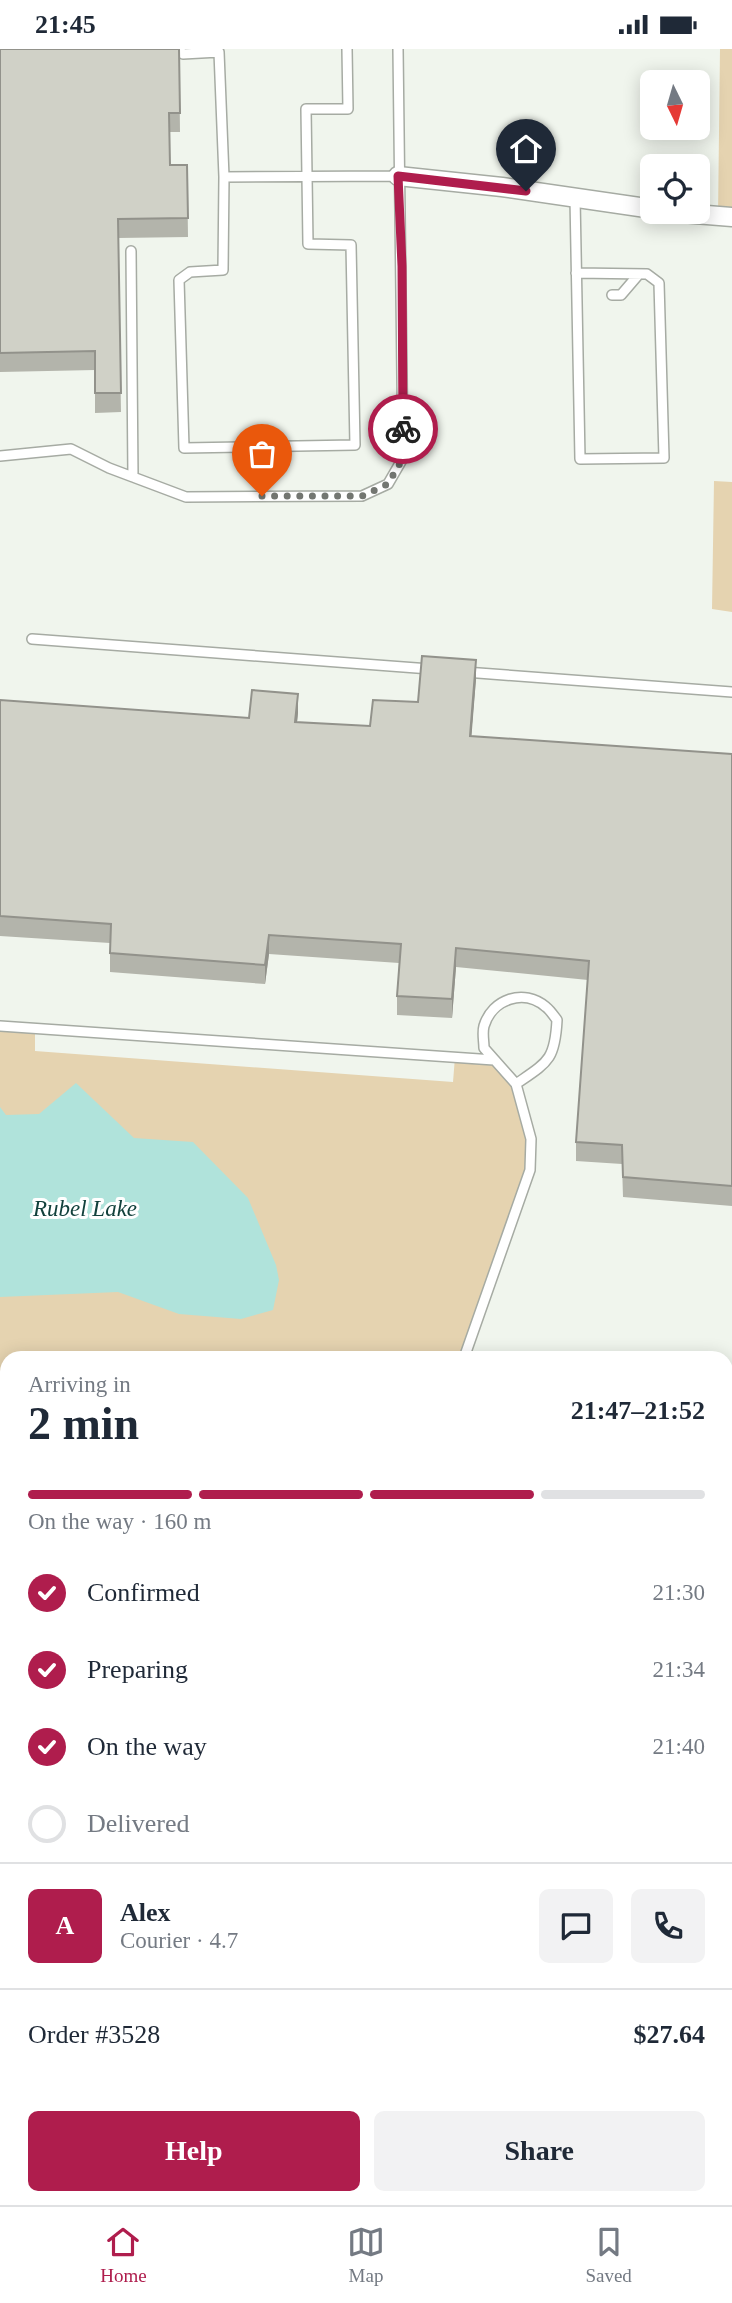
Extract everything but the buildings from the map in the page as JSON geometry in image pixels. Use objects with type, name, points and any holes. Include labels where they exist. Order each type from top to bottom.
[{"type":"street","points":[[398,176],[640,207]]},
{"type":"street","points":[[710,215],[732,217]]},
{"type":"lane","points":[[178,49],[183,54],[219,52],[224,177],[223,270],[190,272],[179,280],[184,448],[355,445],[351,245],[308,244],[306,109],[348,109],[347,49]]},
{"type":"lane","points":[[0,456],[71,449],[186,497],[362,496],[388,484],[403,458],[398,49]]},
{"type":"lane","points":[[224,177],[398,176]]},
{"type":"lane","points":[[575,198],[576,295],[580,459],[664,458],[659,283],[647,274],[576,274]]},
{"type":"lane","points":[[131,251],[134,477]]},
{"type":"lane","points":[[612,295],[621,295],[639,274]]},
{"type":"lane","points":[[576,295],[589,295]]},
{"type":"lane","points":[[32,639],[444,670]]},
{"type":"lane","points":[[457,671],[732,692]]},
{"type":"lane","points":[[466,1351],[530,1170],[531,1139],[516,1084],[484,1048],[484,1028],[492,1009],[508,998],[528,997],[545,1006],[557,1020],[556,1041],[548,1062],[516,1084]]},
{"type":"lane","points":[[0,1026],[494,1060]]},
{"type":"shaded area","points":[[720,49],[732,49],[732,217],[718,216]]},
{"type":"shaded area","points":[[714,481],[732,482],[732,612],[712,609]]},
{"type":"shaded area","points":[[0,1026],[35,1028],[35,1051],[453,1082],[455,1057],[494,1060],[516,1084],[531,1139],[530,1170],[466,1351],[0,1351]]},
{"type":"water","name":"Rubel Lake","points":[[76,1083],[134,1138],[193,1142],[248,1198],[276,1265],[279,1280],[273,1310],[241,1319],[179,1314],[118,1292],[0,1297],[0,1107],[6,1115],[39,1114]]},
{"type":"way so far","points":[[262,496],[362,496],[388,484],[403,458],[403,429]]},
{"type":"route","points":[[403,429],[402,266],[398,176],[526,191]]}]
